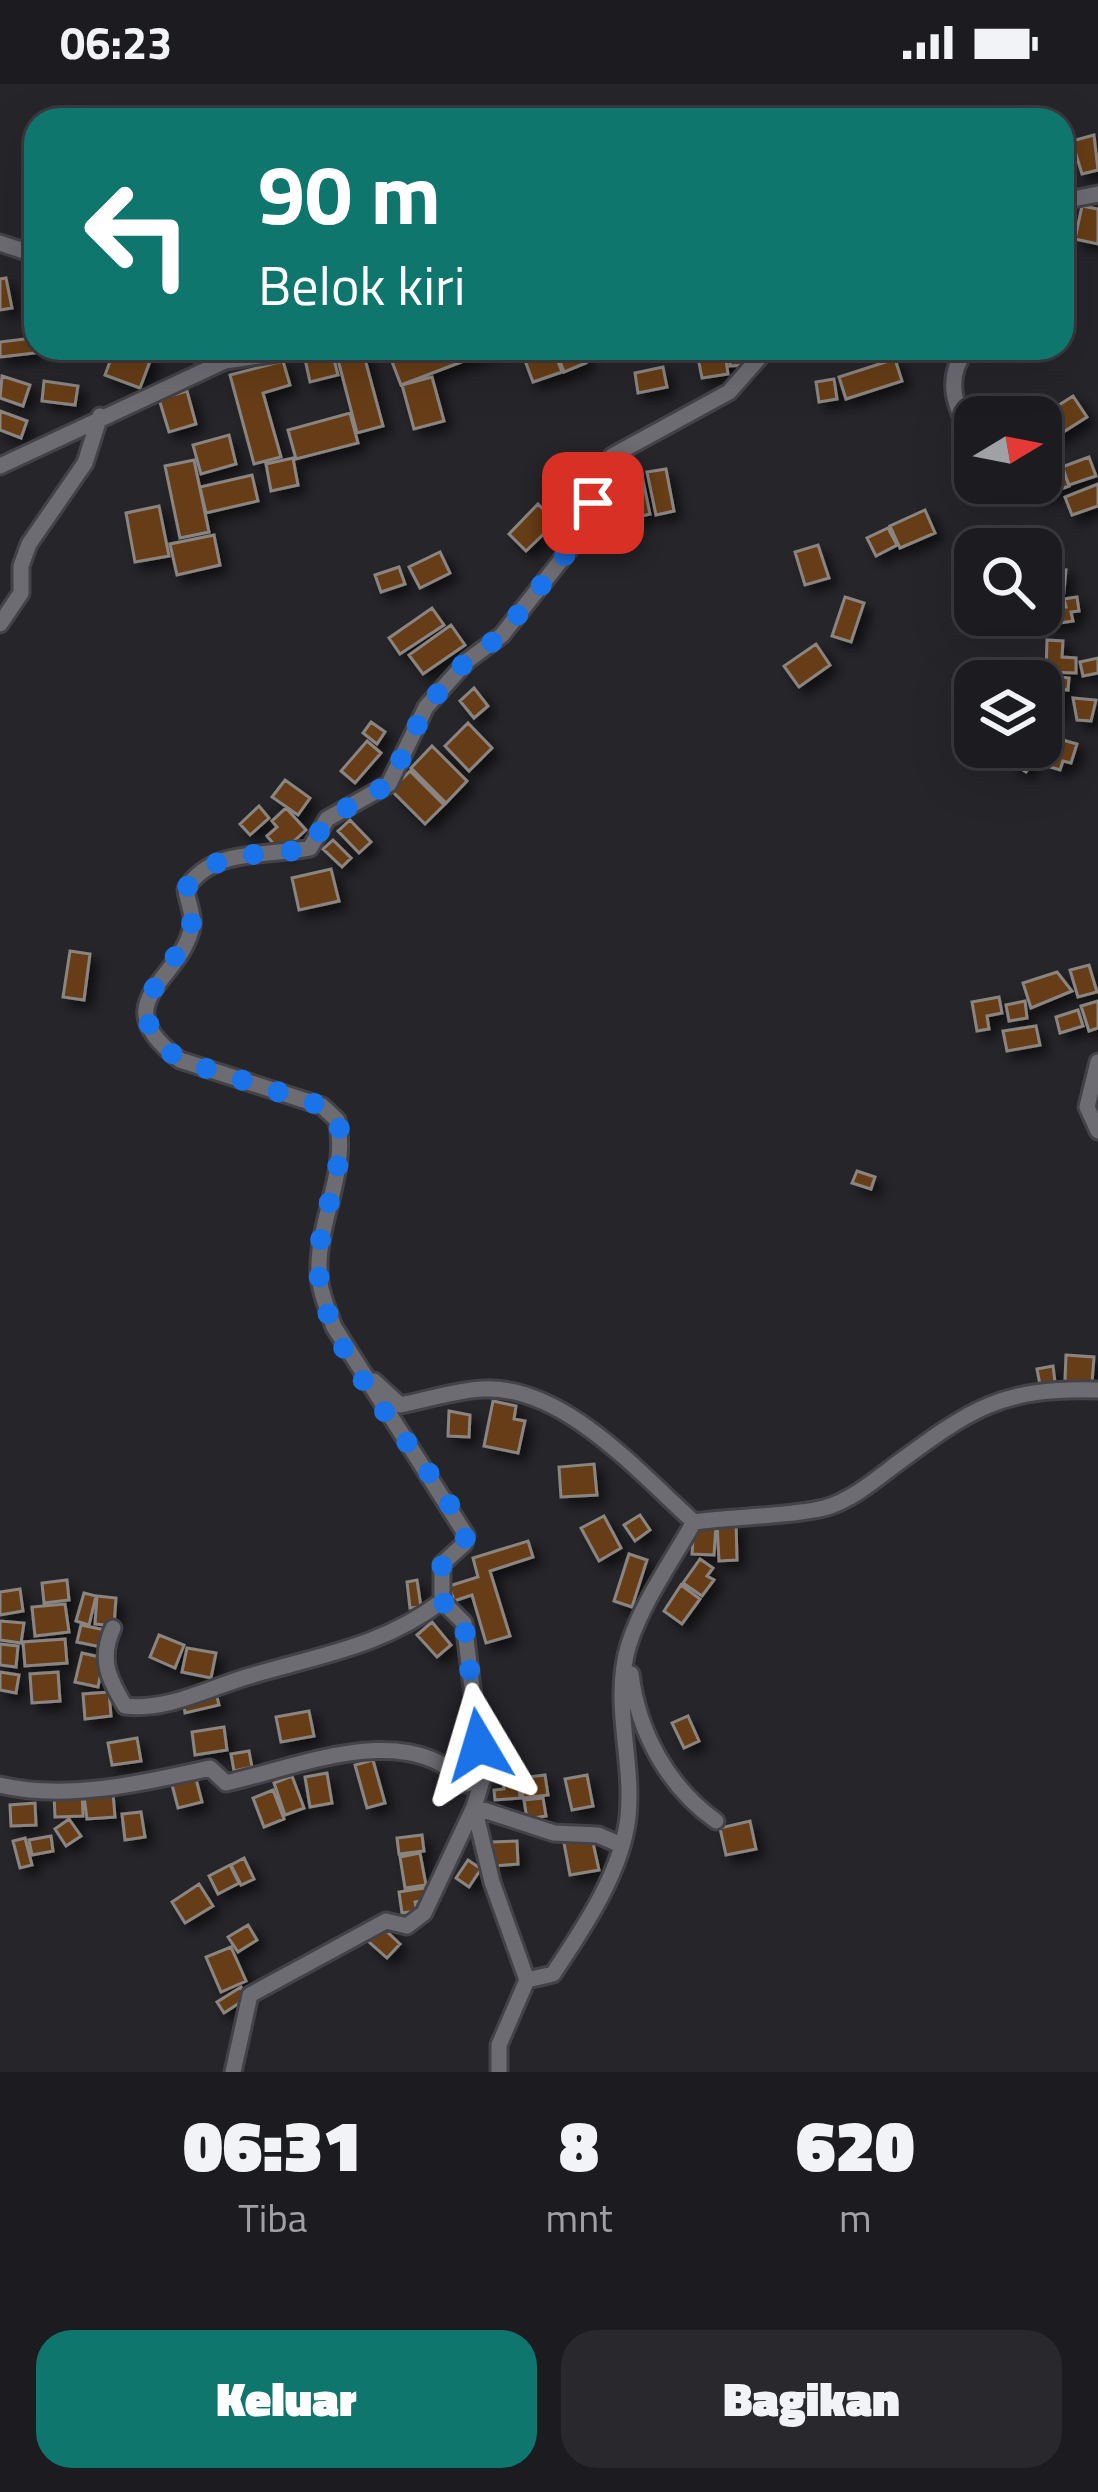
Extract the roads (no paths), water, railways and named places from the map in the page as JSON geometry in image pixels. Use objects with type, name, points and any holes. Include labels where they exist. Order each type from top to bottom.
[{"type":"street","points":[[0,466],[100,416],[232,360]]},
{"type":"street","points":[[233,2072],[250,1995],[386,1922],[406,1926],[424,1913],[474,1807],[483,1777],[464,1623],[442,1601],[442,1564],[464,1544],[466,1535],[334,1328],[318,1274],[339,1157],[338,1120],[322,1106],[180,1060],[162,1046],[147,1020],[154,983],[192,926],[186,889],[199,871],[229,857],[310,848],[327,819],[389,784],[426,707],[466,661],[502,635],[588,526],[612,456],[728,392],[757,360]]},
{"type":"street","points":[[954,401],[951,374],[960,360]]},
{"type":"street","points":[[0,624],[21,593],[21,566],[29,544],[85,463],[100,416]]},
{"type":"street","points":[[1098,1062],[1087,1107],[1098,1131]]},
{"type":"street","points":[[359,1367],[400,1405],[484,1388],[519,1394],[562,1412],[694,1522],[824,1508],[864,1488],[997,1398],[1049,1388],[1098,1390]]},
{"type":"street","points":[[527,1980],[553,1974],[584,1928],[621,1845],[628,1818],[628,1766],[620,1719],[628,1647],[694,1522]]},
{"type":"street","points":[[113,1628],[104,1648],[106,1671],[125,1706],[148,1709],[267,1671],[346,1653],[416,1622],[442,1601]]},
{"type":"street","points":[[628,1647],[635,1706],[659,1759],[692,1804],[716,1821]]},
{"type":"street","points":[[0,1785],[28,1792],[71,1791],[210,1768],[226,1783],[389,1748],[438,1761],[466,1784],[483,1777]]},
{"type":"street","points":[[474,1807],[554,1833],[598,1835],[621,1845]]},
{"type":"street","points":[[474,1807],[492,1882],[527,1980],[499,2045],[499,2072]]}]
